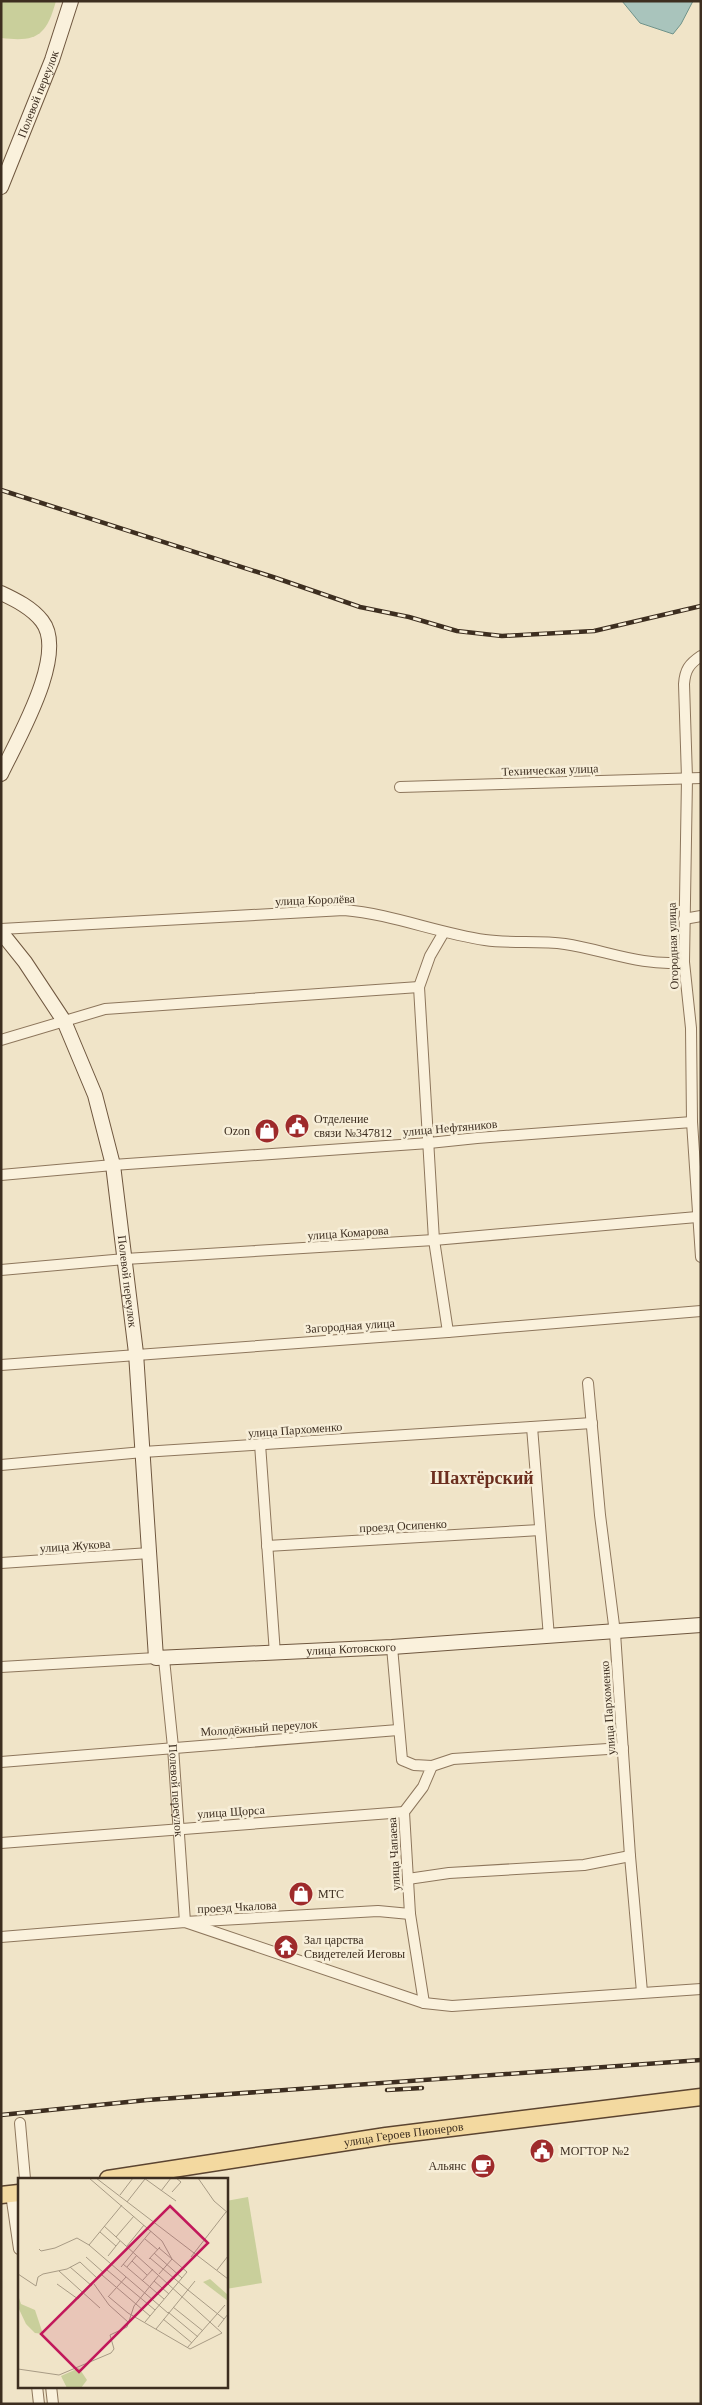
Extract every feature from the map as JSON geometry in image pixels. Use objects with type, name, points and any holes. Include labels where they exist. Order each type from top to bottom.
[{"type":"main road","name":"улица Героев Пионеров","points":[[114,2178],[386,2136],[701,2097]]},
{"type":"street","name":"Полевой переулок","points":[[1,187],[52,60],[71,1]]},
{"type":"street","points":[[1,593],[32,609],[44,622],[50,638],[50,651],[48,668],[1,774]]},
{"type":"street","name":"Огородная улица","points":[[701,656],[689,665],[685,672],[684,684],[687,778],[684,962],[696,1047],[692,1122],[697,1161],[697,1217],[701,1258]]},
{"type":"street","name":"Техническая улица","points":[[400,787],[701,778]]},
{"type":"street","name":"улица Королёва","points":[[1,930],[344,910],[377,914],[444,932],[486,940],[564,944],[648,963],[684,962]]},
{"type":"street","points":[[684,919],[701,916]]},
{"type":"street","name":"Полевой переулок","points":[[1,930],[25,962],[64,1021],[95,1096],[113,1165],[136,1354],[150,1553],[160,1659],[173,1746],[185,1922]]},
{"type":"street","points":[[444,932],[430,956],[419,987],[434,1240],[448,1332]]},
{"type":"street","points":[[1,1040],[105,1009],[419,987]]},
{"type":"street","name":"улица Нефтяников","points":[[1,1175],[692,1122]]},
{"type":"street","name":"улица Комарова","points":[[1,1270],[125,1259],[434,1240],[697,1217]]},
{"type":"street","name":"Загородная улица","points":[[1,1364],[448,1332],[701,1311]]},
{"type":"street","name":"улица Пархоменко","points":[[588,1383],[600,1515],[615,1633],[630,1856],[642,1992]]},
{"type":"street","name":"улица Пархоменко","points":[[1,1465],[143,1452],[592,1423]]},
{"type":"street","points":[[532,1427],[549,1637]]},
{"type":"street","points":[[260,1444],[275,1654]]},
{"type":"street","name":"проезд Осипенко","points":[[267,1546],[540,1530]]},
{"type":"street","name":"улица Жукова","points":[[1,1563],[150,1553]]},
{"type":"street","name":"улица Котовского","points":[[1,1667],[275,1654],[701,1626]]},
{"type":"street","points":[[392,1647],[402,1760],[414,1765],[432,1766],[453,1759],[623,1748]]},
{"type":"street","name":"Молодёжный переулок","points":[[1,1762],[173,1746],[398,1730]]},
{"type":"street","name":"улица Чапаева","points":[[424,2003],[410,1914],[404,1812],[423,1786],[432,1766]]},
{"type":"street","name":"улица Щорса","points":[[1,1843],[404,1812]]},
{"type":"street","points":[[408,1879],[449,1873],[584,1865],[630,1856]]},
{"type":"street","name":"проезд Чкалова","points":[[1,1937],[185,1922],[378,1911],[410,1914]]},
{"type":"street","name":"проезд Чкалова","points":[[185,1922],[424,2003]]},
{"type":"street","points":[[424,2003],[452,2006],[486,2005],[701,1989]]},
{"type":"street","points":[[20,2123],[25,2178]]},
{"type":"street","points":[[10,2194],[18,2243]]},
{"type":"street","points":[[37,2388],[40,2404]]},
{"type":"street","points":[[51,2388],[53,2404]]},
{"type":"green space","points":[[1,1],[56,1],[48,23],[38,35],[31,38],[13,39],[1,38]]},
{"type":"green space","points":[[248,2197],[262,2283],[228,2289],[228,2201]]},
{"type":"water","points":[[622,1],[693,1],[681,24],[673,34],[640,23]]},
{"type":"railway","points":[[1,490],[276,578],[360,607],[409,617],[457,631],[502,636],[594,631],[701,606]]},
{"type":"railway","points":[[1,2115],[147,2100],[701,2060]]},
{"type":"railway","points":[[387,2090],[422,2088]]},
{"type":"place","name":"Отделение связи №347812","points":[[297,1126]]},
{"type":"place","name":"Ozon","points":[[267,1131]]},
{"type":"place","name":"МТС","points":[[301,1894]]},
{"type":"place","name":"Зал царства Свидетелей Иеговы","points":[[286,1947]]},
{"type":"place","name":"МОГТОР №2","points":[[542,2151]]},
{"type":"place","name":"Альянс","points":[[483,2166]]},
{"type":"district","name":"Шахтёрский","points":[[482,1478]]}]
